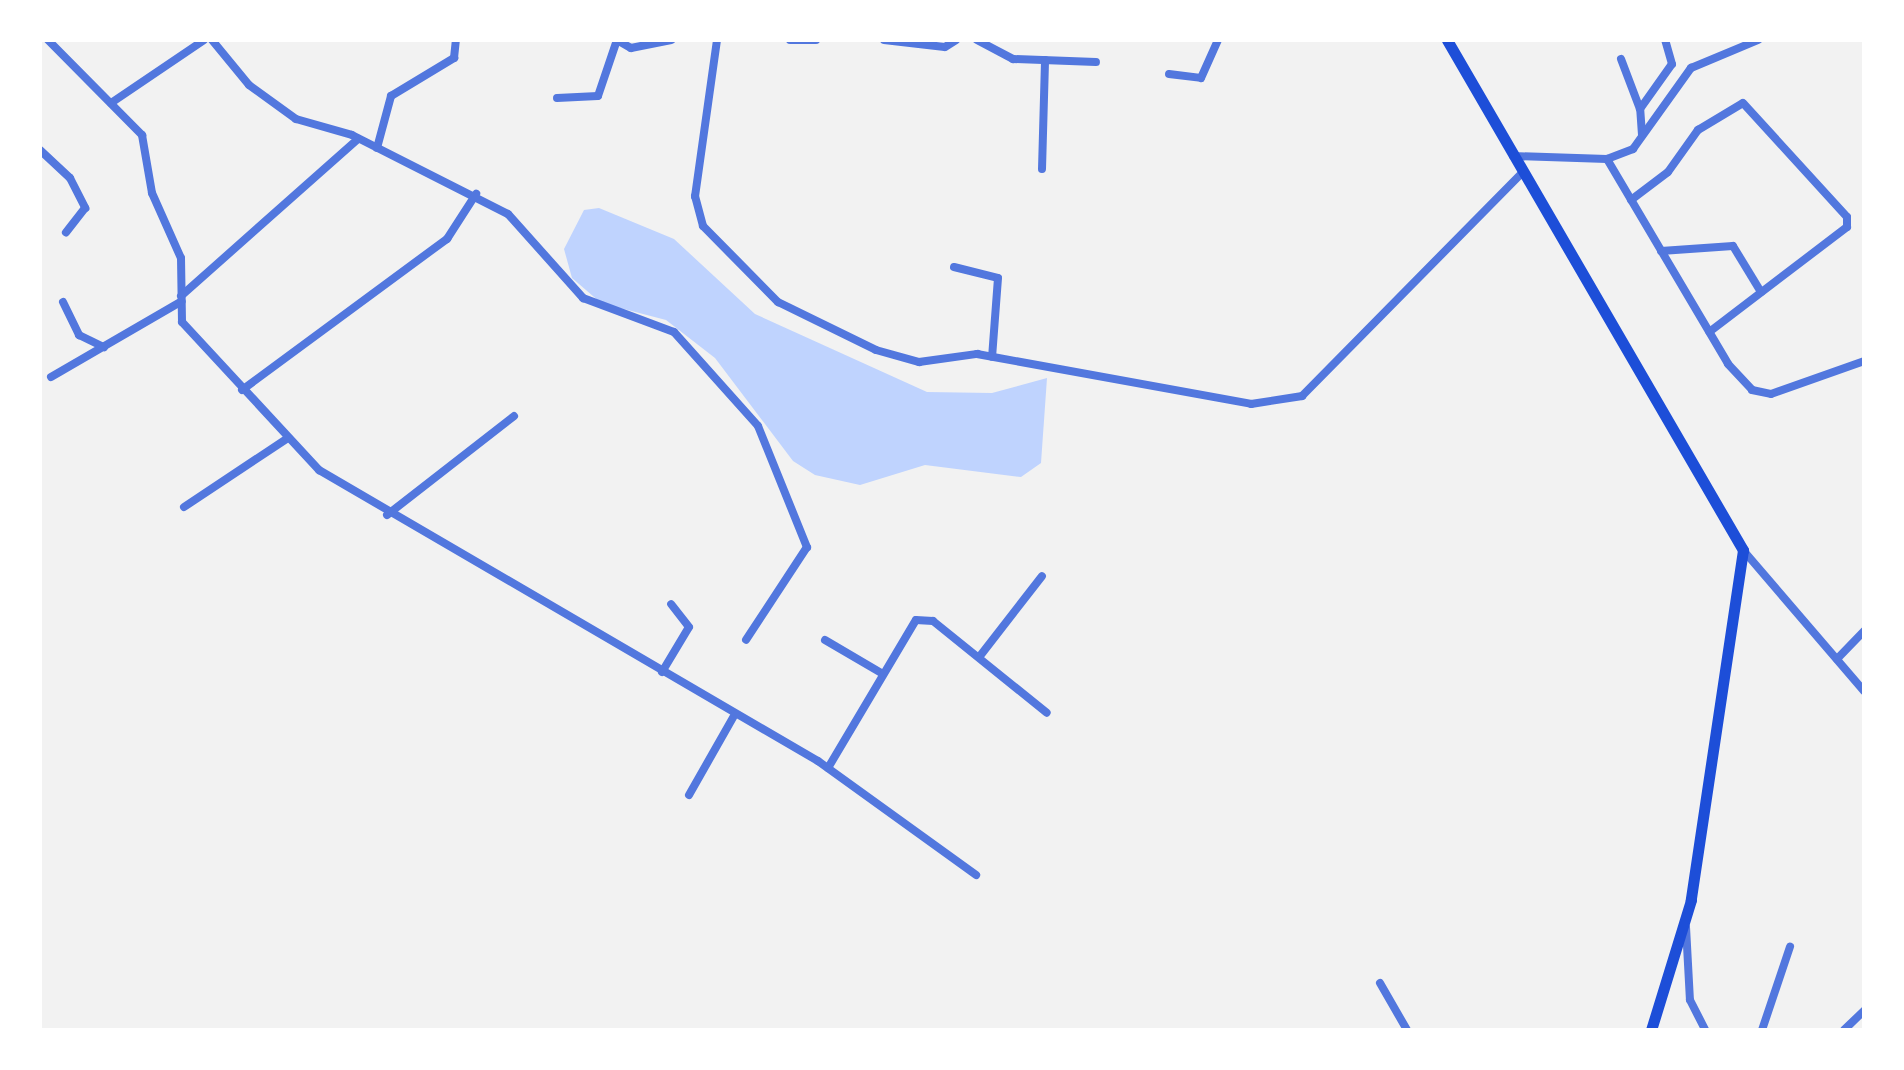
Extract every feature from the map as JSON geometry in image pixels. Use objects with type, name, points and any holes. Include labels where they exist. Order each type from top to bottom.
[{"type":"main road","points":[[1447,40],[1743,550],[1686,926],[1651,1030]]},
{"type":"street","points":[[48,40],[142,135],[152,193],[181,258],[182,322],[319,470],[387,515],[828,768],[976,875]]},
{"type":"street","points":[[111,103],[204,40]]},
{"type":"street","points":[[212,40],[249,85],[296,119],[358,139],[476,194],[508,214],[583,298],[674,332],[758,426],[807,547],[746,640]]},
{"type":"street","points":[[377,148],[391,96],[454,58],[456,40]]},
{"type":"street","points":[[557,98],[598,96],[617,40],[631,48],[671,40]]},
{"type":"street","points":[[717,40],[695,196],[703,226],[720,247],[778,302],[876,350],[919,362],[992,357],[1251,404],[1302,396],[1523,172]]},
{"type":"street","points":[[790,40],[816,40]]},
{"type":"street","points":[[884,40],[945,47],[956,40]]},
{"type":"street","points":[[977,40],[1013,59],[1096,62]]},
{"type":"street","points":[[1169,74],[1201,78],[1218,40]]},
{"type":"street","points":[[1640,109],[1669,72],[1665,40]]},
{"type":"street","points":[[1513,156],[1607,159],[1633,149],[1691,68],[1758,40]]},
{"type":"street","points":[[1621,59],[1640,109],[1642,136]]},
{"type":"street","points":[[1042,169],[1045,60]]},
{"type":"street","points":[[1631,200],[1668,172],[1698,130],[1749,104],[1847,217],[1847,227],[1709,332]]},
{"type":"street","points":[[51,377],[182,299],[358,139]]},
{"type":"street","points":[[40,150],[70,178],[85,208],[66,232]]},
{"type":"street","points":[[1607,159],[1740,379],[1760,393],[1864,361]]},
{"type":"street","points":[[242,390],[447,239],[476,194]]},
{"type":"street","points":[[1661,251],[1733,246],[1761,292]]},
{"type":"street","points":[[954,267],[998,278],[992,357]]},
{"type":"street","points":[[63,302],[79,335],[105,347]]},
{"type":"street","points":[[387,515],[514,416]]},
{"type":"street","points":[[184,507],[288,438]]},
{"type":"street","points":[[1743,550],[1864,691]]},
{"type":"street","points":[[980,656],[1042,576]]},
{"type":"street","points":[[662,672],[689,627],[671,604]]},
{"type":"street","points":[[828,768],[916,620],[933,621],[1047,713]]},
{"type":"street","points":[[1837,659],[1864,631]]},
{"type":"street","points":[[825,640],[883,674]]},
{"type":"street","points":[[689,795],[735,714]]},
{"type":"street","points":[[1686,926],[1690,1000],[1705,1030]]},
{"type":"street","points":[[1762,1030],[1790,947]]},
{"type":"street","points":[[1380,983],[1407,1030]]},
{"type":"street","points":[[1844,1030],[1864,1011]]},
{"type":"water","points":[[599,208],[674,239],[755,314],[927,392],[992,393],[1047,378],[1041,463],[1021,477],[925,465],[860,485],[815,475],[793,461],[715,358],[666,320],[601,303],[572,278],[564,249],[584,210]]}]
